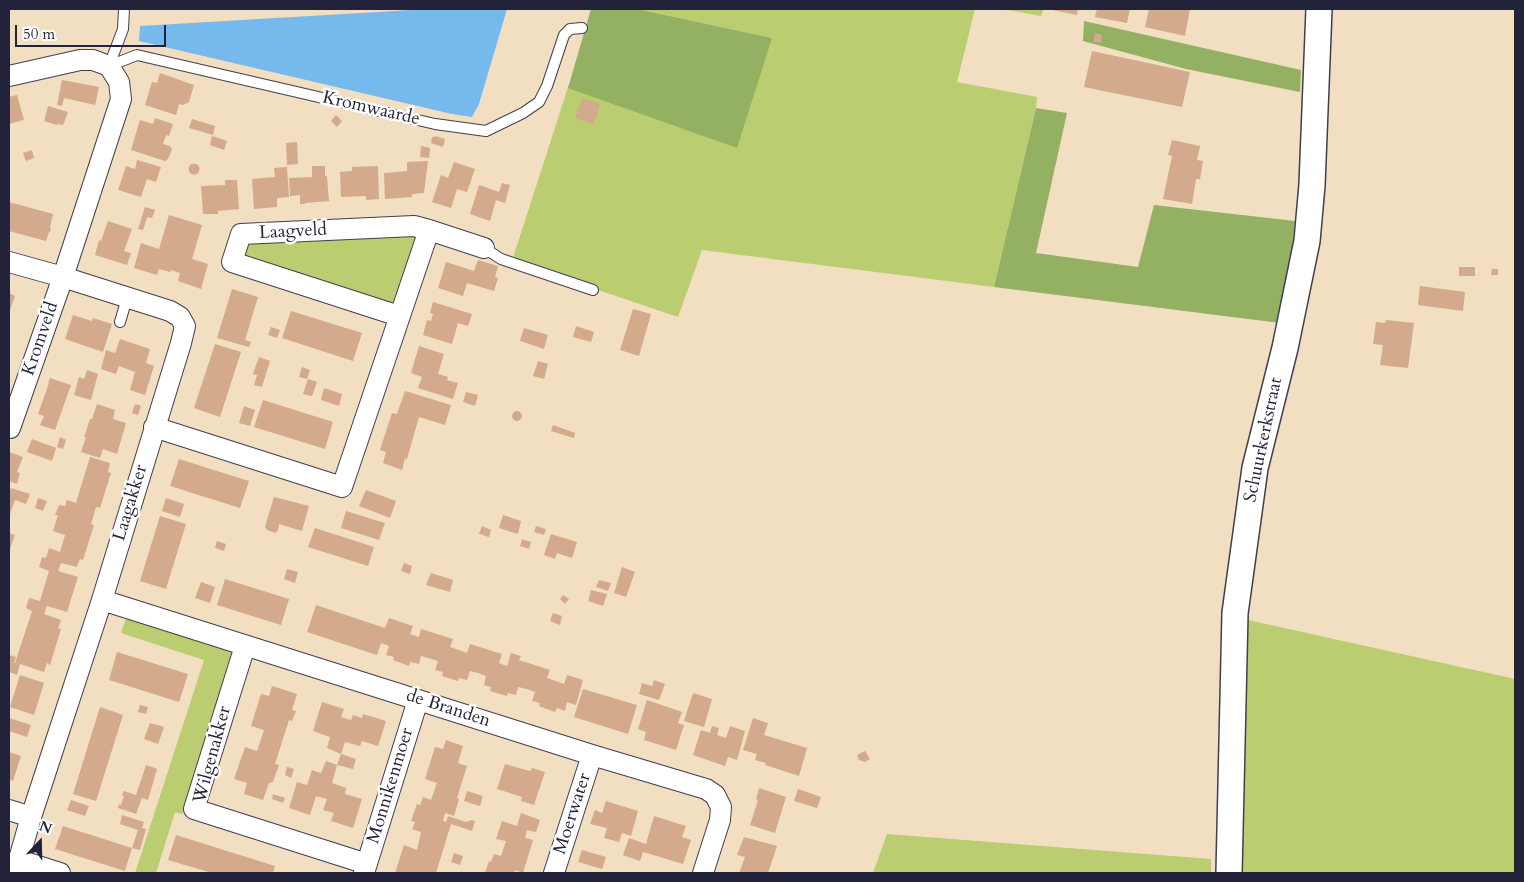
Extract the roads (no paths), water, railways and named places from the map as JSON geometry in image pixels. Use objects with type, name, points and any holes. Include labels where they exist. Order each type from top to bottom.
[{"type":"street","name":"Schuurkerkstraat","points":[[1229,873],[1235,613],[1255,468],[1285,348],[1307,241],[1312,185],[1319,9]]},
{"type":"street","points":[[9,76],[80,60],[93,60],[109,66],[119,82],[121,99],[62,277]]},
{"type":"street","name":"Laagveld","points":[[399,316],[232,262],[241,234],[414,226],[484,248]]},
{"type":"street","points":[[154,427],[342,487],[429,230]]},
{"type":"street","name":"Laagakker","points":[[9,262],[170,311],[180,317],[185,326],[102,600],[31,817],[17,867],[60,873]]},
{"type":"street","name":"Kromveld","points":[[9,428],[62,277]]},
{"type":"street","name":"de Branden","points":[[102,600],[592,755],[706,789],[715,795],[721,807],[720,820],[703,873]]},
{"type":"street","name":"Wilgenakker","points":[[245,646],[194,809],[365,868]]},
{"type":"street","name":"Monnikenmoer","points":[[365,868],[418,700]]},
{"type":"street","name":"Moerwater","points":[[554,873],[592,755]]},
{"type":"street","points":[[9,810],[31,817]]},
{"type":"lane","points":[[109,66],[123,29],[124,9]]},
{"type":"lane","name":"Kromwaarde","points":[[109,66],[137,55],[434,124],[486,131],[523,113],[539,102],[547,86],[564,35],[570,29],[582,28]]},
{"type":"lane","points":[[484,248],[500,259],[593,290]]},
{"type":"lane","points":[[120,322],[127,298]]},
{"type":"water","points":[[429,9],[507,9],[479,104],[472,117],[452,114],[139,41],[140,26]]}]
